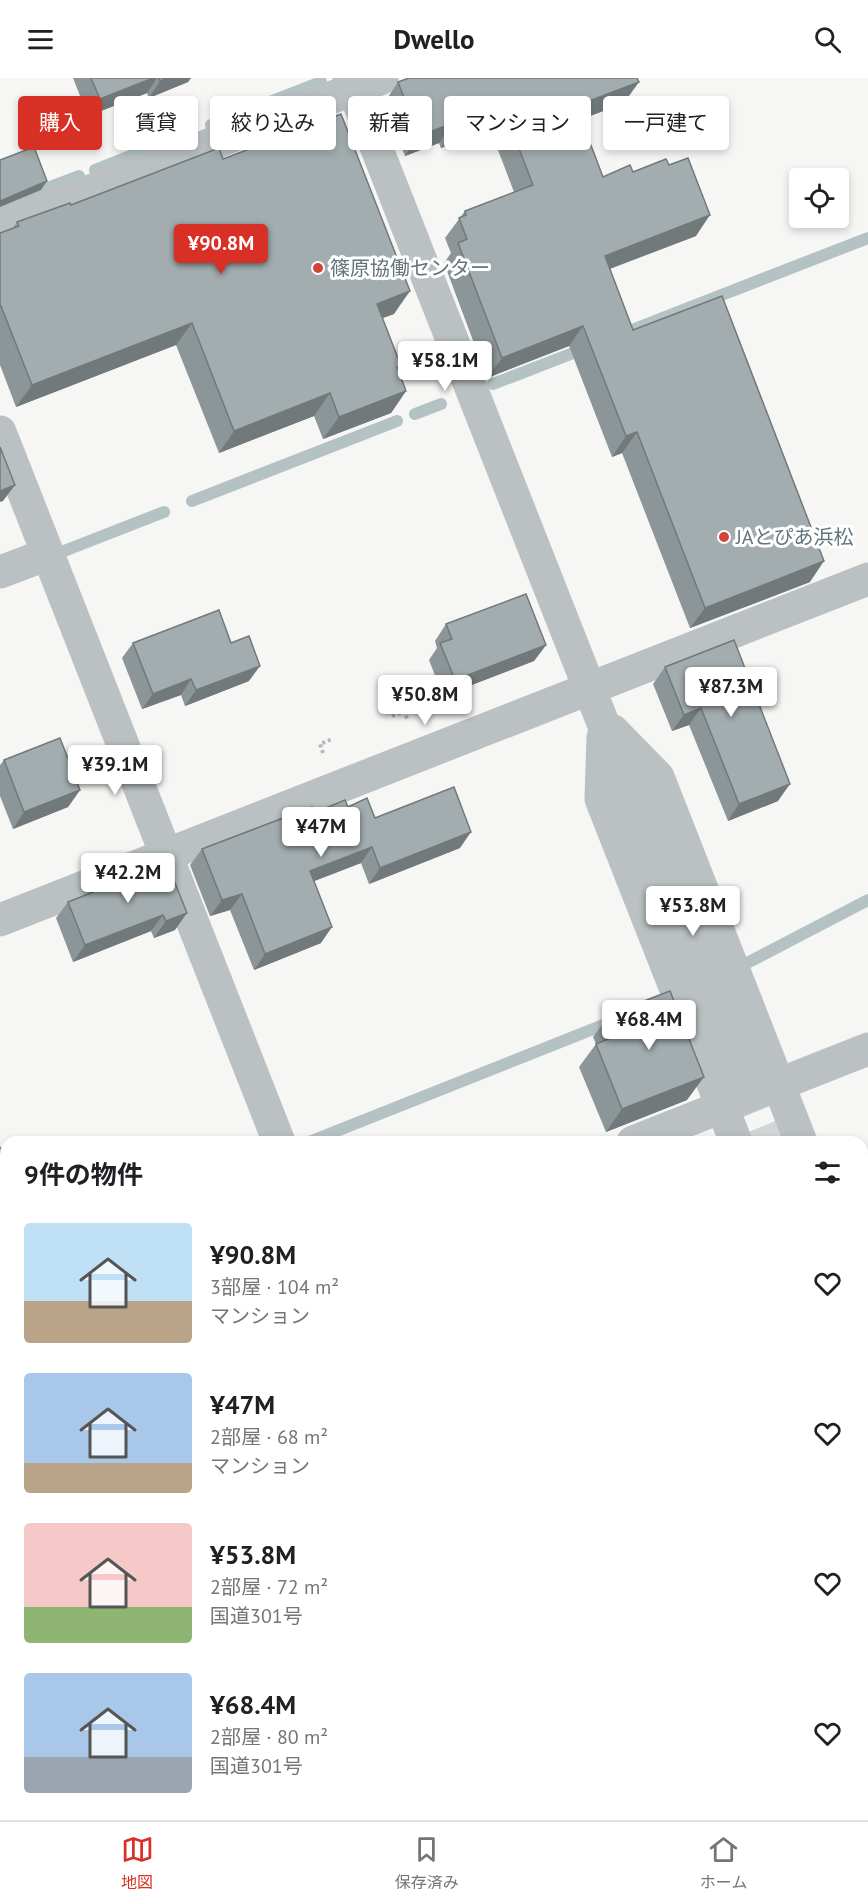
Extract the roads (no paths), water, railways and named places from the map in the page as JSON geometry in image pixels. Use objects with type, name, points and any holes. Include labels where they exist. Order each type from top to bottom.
[{"type":"street","points":[[0,226],[361,82],[590,688],[744,1081]]},
{"type":"street","points":[[0,432],[277,1136]]},
{"type":"street","points":[[0,572],[48,554]]},
{"type":"street","points":[[0,920],[868,579]]},
{"type":"street","points":[[603,721],[657,777],[799,1136]]},
{"type":"street","points":[[603,721],[601,799],[734,1136]]},
{"type":"street","points":[[648,1136],[868,1049]]},
{"type":"waterway","points":[[285,96],[321,82]]},
{"type":"waterway","points":[[95,170],[145,150]]},
{"type":"waterway","points":[[0,206],[79,176]]},
{"type":"waterway","points":[[619,335],[868,238]]},
{"type":"waterway","points":[[493,384],[586,348]]},
{"type":"waterway","points":[[415,414],[441,404]]},
{"type":"waterway","points":[[192,501],[397,421]]},
{"type":"waterway","points":[[64,551],[164,512]]},
{"type":"waterway","points":[[747,963],[868,900]]},
{"type":"waterway","points":[[324,1136],[616,1020]]},
{"type":"tunnel","points":[[744,1081],[767,1136]]},
{"type":"place","name":"篠原協働センター","points":[[318,268]]},
{"type":"place","name":"JAとぴあ浜松","points":[[724,537]]}]
